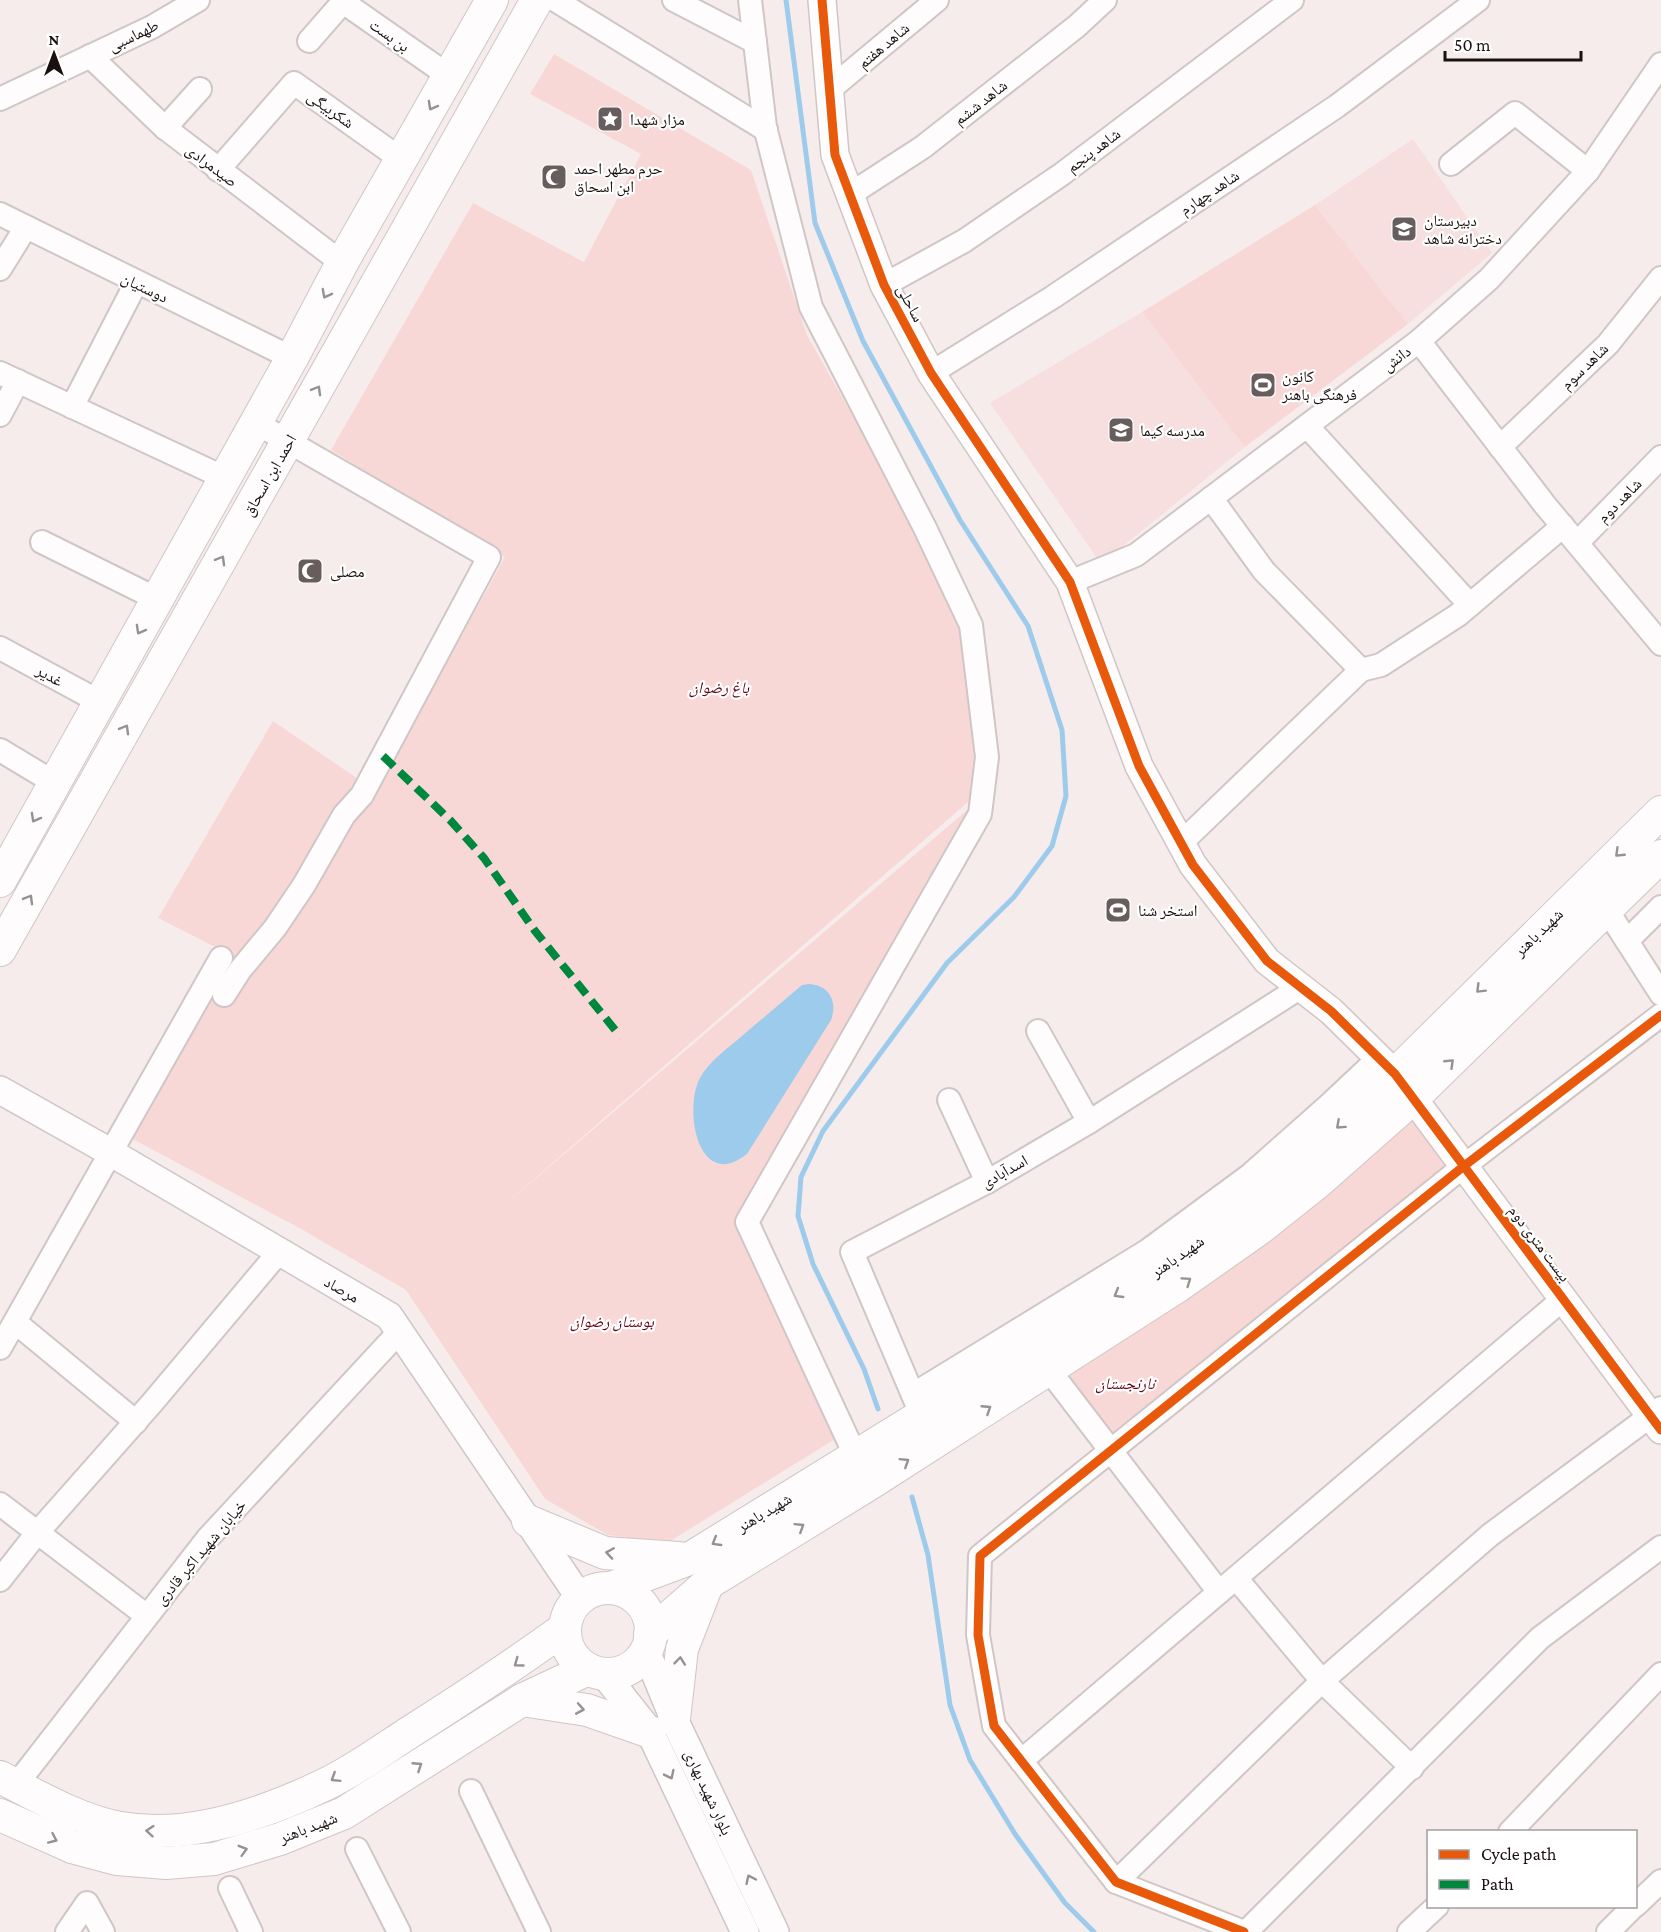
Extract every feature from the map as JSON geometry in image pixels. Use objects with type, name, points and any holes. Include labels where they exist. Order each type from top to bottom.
[{"type":"main road","points":[[0,881],[292,358],[342,263],[492,0]]},
{"type":"main road","name":"احمد ابن اسحاق","points":[[0,950],[537,0]]},
{"type":"main road","name":"شهید باهنر","points":[[648,1642],[707,1584],[863,1470],[918,1404],[1164,1266],[1298,1164],[1396,1076],[1661,812]]},
{"type":"main road","name":"شهید باهنر","points":[[611,1588],[689,1559],[863,1470],[938,1441],[1178,1287],[1259,1229],[1318,1182],[1396,1076],[1606,910],[1661,856]]},
{"type":"main road","points":[[528,1521],[605,1554],[689,1559]]},
{"type":"main road","points":[[522,1700],[587,1710],[662,1726],[682,1649],[707,1584]]},
{"type":"main road","points":[[611,1588],[636,1599],[647,1615],[648,1642],[638,1661],[616,1673],[596,1671],[578,1662],[570,1652],[565,1628],[567,1617],[580,1598],[600,1589],[611,1588]]},
{"type":"main road","name":"شهید باهنر","points":[[12,1783],[77,1814],[119,1828],[160,1832],[205,1827],[271,1807],[327,1784],[504,1672],[565,1628]]},
{"type":"main road","name":"شهید باهنر","points":[[2,1816],[72,1847],[117,1859],[166,1863],[214,1858],[280,1839],[344,1814],[522,1700],[596,1671]]},
{"type":"main road","points":[[2,1816],[3,1800],[11,1791],[12,1783]]},
{"type":"street","name":"طهماسبی","points":[[0,99],[152,27],[198,0]]},
{"type":"street","points":[[555,0],[766,130]]},
{"type":"street","points":[[674,0],[755,42]]},
{"type":"street","points":[[750,0],[766,130],[811,307],[925,528],[971,625],[987,757],[980,814],[747,1222],[863,1470]]},
{"type":"street","name":"ساحلی","points":[[822,0],[835,155],[884,285],[932,373],[1070,582],[1139,766],[1181,843]]},
{"type":"street","name":"شاهد هفتم","points":[[829,90],[938,0]]},
{"type":"street","name":"شاهد ششم","points":[[849,195],[923,147],[1077,26],[1106,0]]},
{"type":"street","name":"شاهد پنجم","points":[[884,285],[964,241],[1062,174],[1292,0]]},
{"type":"street","name":"شاهد چهارم","points":[[932,373],[1053,297],[1337,106],[1478,0]]},
{"type":"street","name":"بن بست","points":[[309,41],[343,2],[449,76]]},
{"type":"street","name":"صیدمرادی","points":[[90,56],[165,128],[342,263]]},
{"type":"street","name":"دانش","points":[[1070,582],[1136,555],[1419,341],[1489,279],[1588,171],[1661,64]]},
{"type":"street","name":"شکربیگی","points":[[218,170],[294,83],[402,159]]},
{"type":"street","points":[[165,128],[200,90]]},
{"type":"street","points":[[1451,164],[1515,113],[1588,171]]},
{"type":"street","name":"دوستیان","points":[[0,214],[292,358]]},
{"type":"street","points":[[0,269],[26,227]]},
{"type":"street","name":"شاهد سوم","points":[[1500,447],[1608,344],[1661,278]]},
{"type":"street","points":[[72,407],[136,283]]},
{"type":"street","points":[[1419,341],[1500,447],[1660,642]]},
{"type":"street","points":[[0,416],[9,377],[225,478]]},
{"type":"street","points":[[224,994],[304,885],[344,815],[362,795],[489,557],[256,423]]},
{"type":"street","points":[[1307,426],[1470,605]]},
{"type":"street","name":"شاهد دوم","points":[[1361,670],[1381,665],[1458,615],[1570,534],[1661,458]]},
{"type":"street","points":[[1181,843],[1361,670],[1264,571],[1211,498]]},
{"type":"street","points":[[42,542],[157,599]]},
{"type":"street","name":"غدیر","points":[[0,648],[100,702]]},
{"type":"street","points":[[0,750],[55,783]]},
{"type":"street","name":"بیست متری دوم","points":[[1181,843],[1193,865],[1267,961],[1331,1011],[1396,1076],[1563,1299],[1657,1418]]},
{"type":"street","points":[[1627,941],[1661,907]]},
{"type":"street","points":[[1606,910],[1661,994]]},
{"type":"street","points":[[0,1348],[221,958]]},
{"type":"street","name":"اسدآبادی","points":[[918,1404],[852,1252],[987,1182],[1089,1122],[1301,987]]},
{"type":"street","points":[[1661,1015],[1464,1166],[980,1556],[978,1635],[994,1726],[1116,1882],[1245,1932],[1540,1638],[1661,1547]]},
{"type":"street","points":[[1038,1031],[1089,1122]]},
{"type":"street","name":"مرصاد","points":[[0,1090],[389,1316],[580,1598]]},
{"type":"street","points":[[949,1100],[987,1182]]},
{"type":"street","points":[[0,1580],[37,1533],[136,1422],[279,1252]]},
{"type":"street","points":[[1021,1761],[1563,1299]]},
{"type":"street","points":[[15,1322],[136,1422]]},
{"type":"street","name":"خیابان شهید اکبر قادری","points":[[12,1783],[208,1538],[400,1331]]},
{"type":"street","points":[[1049,1370],[1110,1450],[1227,1585],[1412,1768]]},
{"type":"street","points":[[1116,1882],[1322,1681],[1490,1535],[1657,1418]]},
{"type":"street","points":[[0,1504],[147,1616]]},
{"type":"street","name":"بلوار شهید بهاری","points":[[648,1642],[662,1726],[745,1932]]},
{"type":"street","name":"بلوار شهید بهاری","points":[[596,1671],[662,1726],[775,1932]]},
{"type":"street","points":[[1512,1830],[1660,1676]]},
{"type":"street","points":[[471,1791],[539,1932]]},
{"type":"street","points":[[357,1849],[399,1932]]},
{"type":"street","points":[[1637,1904],[1661,1881]]},
{"type":"street","points":[[230,1888],[251,1932]]},
{"type":"street","points":[[67,1932],[87,1903],[103,1932]]},
{"type":"street","points":[[1409,1932],[1435,1908]]},
{"type":"street","points":[[1608,1932],[1633,1908]]},
{"type":"shaded area","name":"دبیرستان دخترانه شاهد","points":[[1413,139],[1492,253],[1408,324],[1315,205]]},
{"type":"shaded area","name":"مدرسه کیما","points":[[1142,312],[1245,447],[1101,564],[990,403]]},
{"type":"green space","name":"باغ رضوان","points":[[554,54],[751,170],[807,335],[971,625],[983,789],[495,1213],[973,805],[746,1205],[837,1438],[667,1543],[608,1535],[545,1499],[406,1290],[301,1229],[129,1137],[235,957],[158,918],[273,721],[376,791],[505,557],[331,450],[473,203],[584,262],[641,154],[530,94]]},
{"type":"green space","name":"کانون فرهنگی باهنر","points":[[1315,205],[1408,324],[1245,447],[1142,312]]},
{"type":"green space","name":"نارنجستان","points":[[1414,1110],[1460,1170],[1119,1442],[1061,1373]]},
{"type":"water","points":[[802,985],[822,987],[830,995],[833,1006],[831,1020],[747,1154],[730,1163],[717,1163],[706,1155],[694,1126],[695,1092],[700,1078],[725,1050]]},
{"type":"waterway","points":[[786,0],[815,223],[863,341],[960,520],[1028,626],[1062,730],[1066,796],[1052,846],[1014,897],[947,963],[823,1131],[801,1177],[798,1216],[813,1264],[864,1369],[878,1409]]},
{"type":"waterway","points":[[912,1497],[928,1555],[950,1705],[970,1760],[1015,1834],[1065,1903],[1094,1932]]},
{"type":"marked path","points":[[383,756],[450,820],[484,858],[535,931],[620,1036]]},
{"type":"cycle path","points":[[822,0],[835,155],[884,285],[931,373],[1070,582],[1139,766],[1193,865],[1267,961],[1331,1011],[1395,1074],[1661,1430]]},
{"type":"cycle path","points":[[1244,1932],[1116,1882],[994,1726],[978,1635],[980,1556],[1464,1166],[1661,1015]]},
{"type":"place","name":"مزار شهدا","points":[[610,119]]},
{"type":"place","name":"حرم مطهر احمد ابن اسحاق","points":[[554,177]]},
{"type":"place","name":"دبیرستان دخترانه شاهد","points":[[1404,229]]},
{"type":"place","name":"کانون فرهنگی باهنر","points":[[1263,385]]},
{"type":"place","name":"مدرسه کیما","points":[[1121,430]]},
{"type":"place","name":"مصلی","points":[[310,571]]},
{"type":"place","name":"استخر شنا","points":[[1118,910]]},
{"type":"park label","name":"بوستان رضوان","points":[[612,1321]]}]
